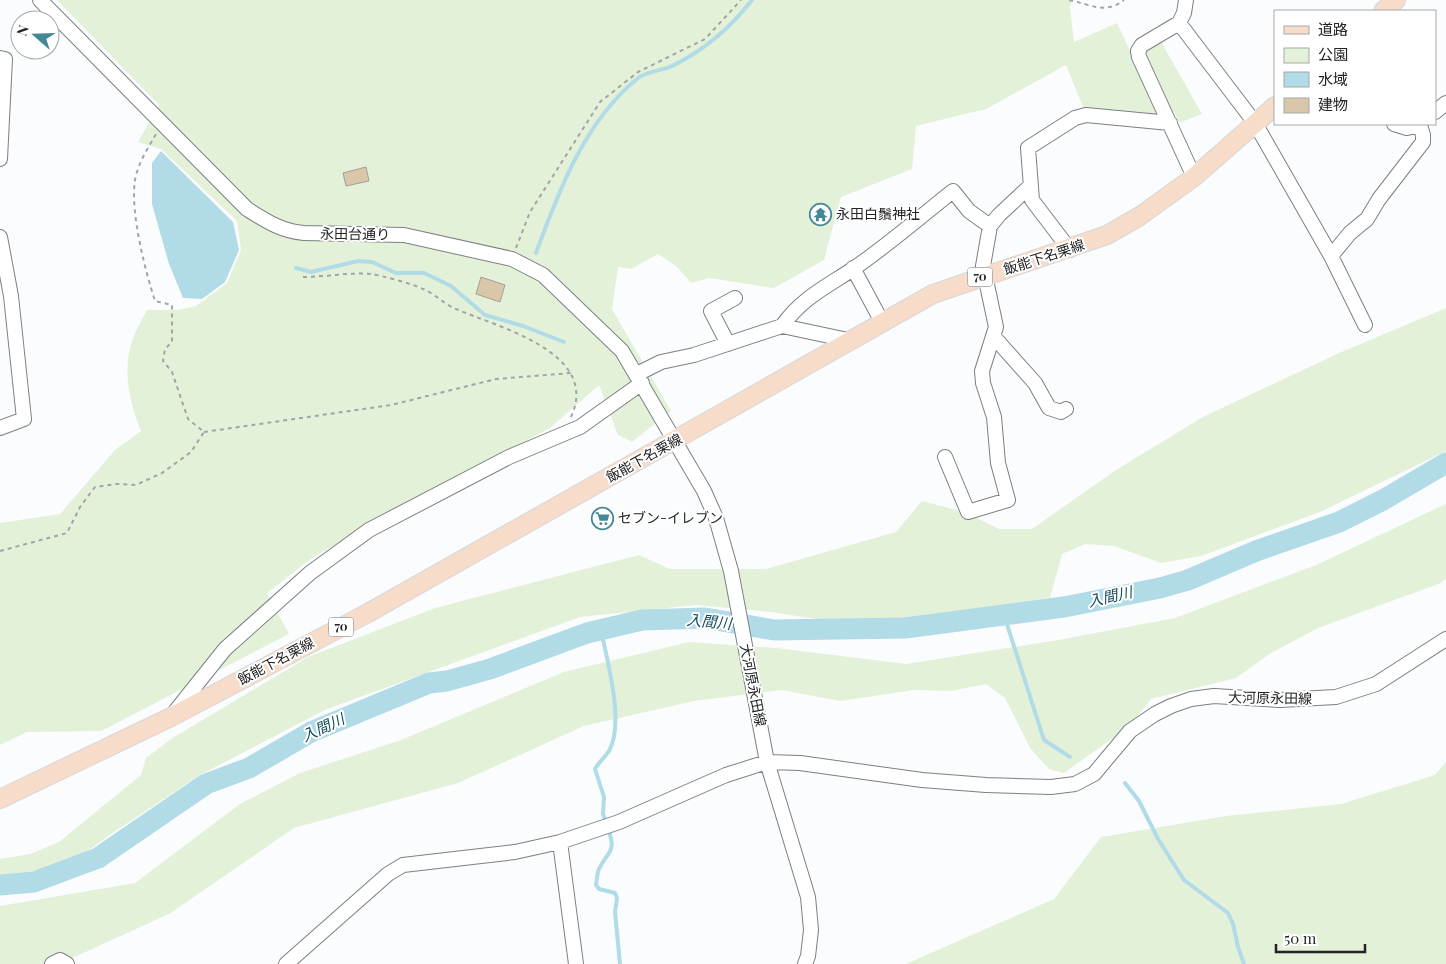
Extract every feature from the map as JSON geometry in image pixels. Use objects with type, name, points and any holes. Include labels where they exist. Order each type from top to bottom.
[{"type":"main road","points":[[1384,10],[1396,0]]},
{"type":"main road","name":"飯能下名栗線","points":[[0,799],[171,717],[368,613],[676,440],[848,340],[933,294],[986,275],[1070,250],[1107,235],[1140,216],[1194,177],[1274,107]]},
{"type":"street","name":"永田台通り","points":[[40,0],[247,209],[274,226],[288,232],[404,235],[512,258],[536,270],[610,338],[639,378],[676,440]]},
{"type":"street","points":[[1186,0],[1184,13],[1178,23],[1142,45],[1138,51],[1139,57],[1194,177]]},
{"type":"street","points":[[1178,23],[1255,123],[1331,256],[1365,325]]},
{"type":"street","points":[[0,58],[5,59],[0,159]]},
{"type":"street","points":[[1436,111],[1446,103]]},
{"type":"street","points":[[1070,250],[1032,200],[1028,148],[1075,118],[1086,115],[1170,123]]},
{"type":"street","points":[[1397,125],[1406,128],[1416,125]]},
{"type":"street","points":[[1331,256],[1350,233],[1367,219],[1379,199],[1419,150],[1424,135],[1420,125]]},
{"type":"street","points":[[945,457],[968,512],[1008,500],[998,463],[994,417],[982,383],[982,371],[994,337],[995,315],[983,266],[990,226],[1030,186]]},
{"type":"street","points":[[782,326],[789,316],[820,288],[853,268],[953,191],[969,211],[990,226]]},
{"type":"street","points":[[0,237],[11,296],[24,419],[0,428]]},
{"type":"street","points":[[853,268],[882,322]]},
{"type":"street","points":[[0,314],[11,296]]},
{"type":"street","points":[[728,344],[711,311],[735,298]]},
{"type":"street","points":[[171,717],[225,649],[310,573],[369,530],[509,457],[580,427],[661,362],[694,355],[782,326],[848,340]]},
{"type":"street","points":[[994,337],[1035,382],[1046,404],[1054,411],[1061,412],[1066,409]]},
{"type":"street","name":"大河原永田線","points":[[676,440],[704,491],[716,518],[732,571],[767,762],[808,897],[812,930],[805,964]]},
{"type":"street","name":"大河原永田線","points":[[286,964],[388,874],[403,865],[515,852],[560,842],[619,822],[726,775],[767,762],[800,763],[922,780],[1051,787],[1083,781],[1102,764],[1130,731],[1155,714],[1184,701],[1214,696],[1280,700],[1336,697],[1384,680],[1446,639]]},
{"type":"street","points":[[560,842],[576,964]]},
{"type":"street","points":[[52,964],[60,960],[67,964]]},
{"type":"path","points":[[512,258],[530,212],[600,102],[638,72],[705,39],[741,0]]},
{"type":"path","points":[[1069,0],[1098,8],[1115,7],[1124,0]]},
{"type":"path","points":[[162,123],[141,161],[135,180],[135,197],[142,254],[155,301],[172,304],[172,342],[165,349],[163,361],[172,372],[188,419],[204,432],[391,405],[496,378],[571,374]]},
{"type":"path","points":[[303,277],[373,274],[423,288],[454,308],[517,332],[548,350],[571,374],[578,394],[576,407],[570,420],[557,437]]},
{"type":"path","points":[[0,552],[29,542],[67,533],[80,507],[95,487],[117,484],[136,485],[162,473],[191,452],[204,432]]},
{"type":"green space","points":[[57,0],[1073,0],[1070,7],[1074,42],[1117,23],[1133,57],[1160,40],[1202,114],[1179,123],[1174,112],[1160,119],[1085,112],[1066,65],[986,109],[916,126],[912,169],[841,197],[824,260],[774,288],[709,278],[691,283],[677,267],[658,254],[631,269],[618,267],[612,309],[671,411],[632,442],[618,435],[599,385],[550,428],[408,502],[312,558],[267,593],[289,634],[101,731],[27,732],[0,745],[0,523],[60,514],[115,450],[141,431],[131,399],[128,364],[133,338],[147,310],[177,310],[196,306],[227,283],[241,250],[237,221],[161,149],[138,142],[159,105]]},
{"type":"green space","points":[[1446,308],[1446,451],[1320,512],[1201,556],[1161,563],[1114,546],[1085,544],[1062,554],[1050,598],[889,623],[816,619],[771,612],[696,605],[580,617],[327,709],[200,775],[111,834],[73,862],[0,878],[0,859],[30,854],[59,842],[141,775],[146,758],[174,737],[308,657],[435,608],[639,555],[670,569],[766,569],[896,532],[922,501],[965,512],[999,529],[1032,529],[1116,470],[1203,417],[1339,353]]},
{"type":"green space","points":[[1446,504],[1446,578],[1441,583],[1318,628],[1271,653],[1236,678],[1151,699],[1131,725],[1064,773],[1049,769],[1030,748],[1005,698],[986,684],[951,691],[914,690],[840,701],[782,690],[694,701],[584,726],[458,783],[294,828],[169,914],[59,964],[0,964],[0,906],[135,883],[240,804],[300,773],[401,740],[564,672],[689,642],[776,648],[906,664],[1058,640],[1175,618],[1316,565]]},
{"type":"green space","points":[[1446,762],[1446,964],[906,964],[1054,899],[1101,837],[1226,816],[1341,804],[1435,775]]},
{"type":"water","points":[[161,151],[233,222],[239,250],[225,282],[202,299],[183,298],[169,264],[152,204],[152,163]]},
{"type":"building","points":[[366,167],[369,181],[346,186],[343,173]]},
{"type":"building","points":[[481,277],[505,285],[500,302],[476,294]]},
{"type":"waterway","points":[[536,253],[564,181],[576,158],[588,136],[619,95],[638,78],[650,72],[674,65],[706,45],[726,28],[752,0]]},
{"type":"waterway","points":[[296,268],[311,272],[358,261],[372,262],[396,273],[424,273],[451,286],[485,315],[523,326],[564,342]]},
{"type":"waterway","name":"入間川","points":[[0,885],[34,882],[98,858],[206,784],[249,768],[311,732],[429,683],[447,681],[490,669],[587,633],[642,620],[705,618],[774,630],[905,628],[1064,607],[1160,588],[1188,580],[1256,551],[1339,522],[1383,500],[1446,463]]},
{"type":"waterway","points":[[1004,615],[1044,740],[1070,757]]},
{"type":"waterway","points":[[601,630],[615,708],[613,739],[609,751],[595,769],[604,797],[603,814],[606,822]]},
{"type":"waterway","points":[[1125,783],[1139,801],[1158,839],[1184,880],[1228,913],[1244,964]]},
{"type":"waterway","points":[[608,829],[612,843],[610,851],[599,869],[596,885],[599,889],[615,893],[617,898],[615,912],[620,964]]},
{"type":"place","name":"永田白鬚神社","points":[[820,214]]},
{"type":"place","name":"セブン-イレブン","points":[[602,518]]}]
